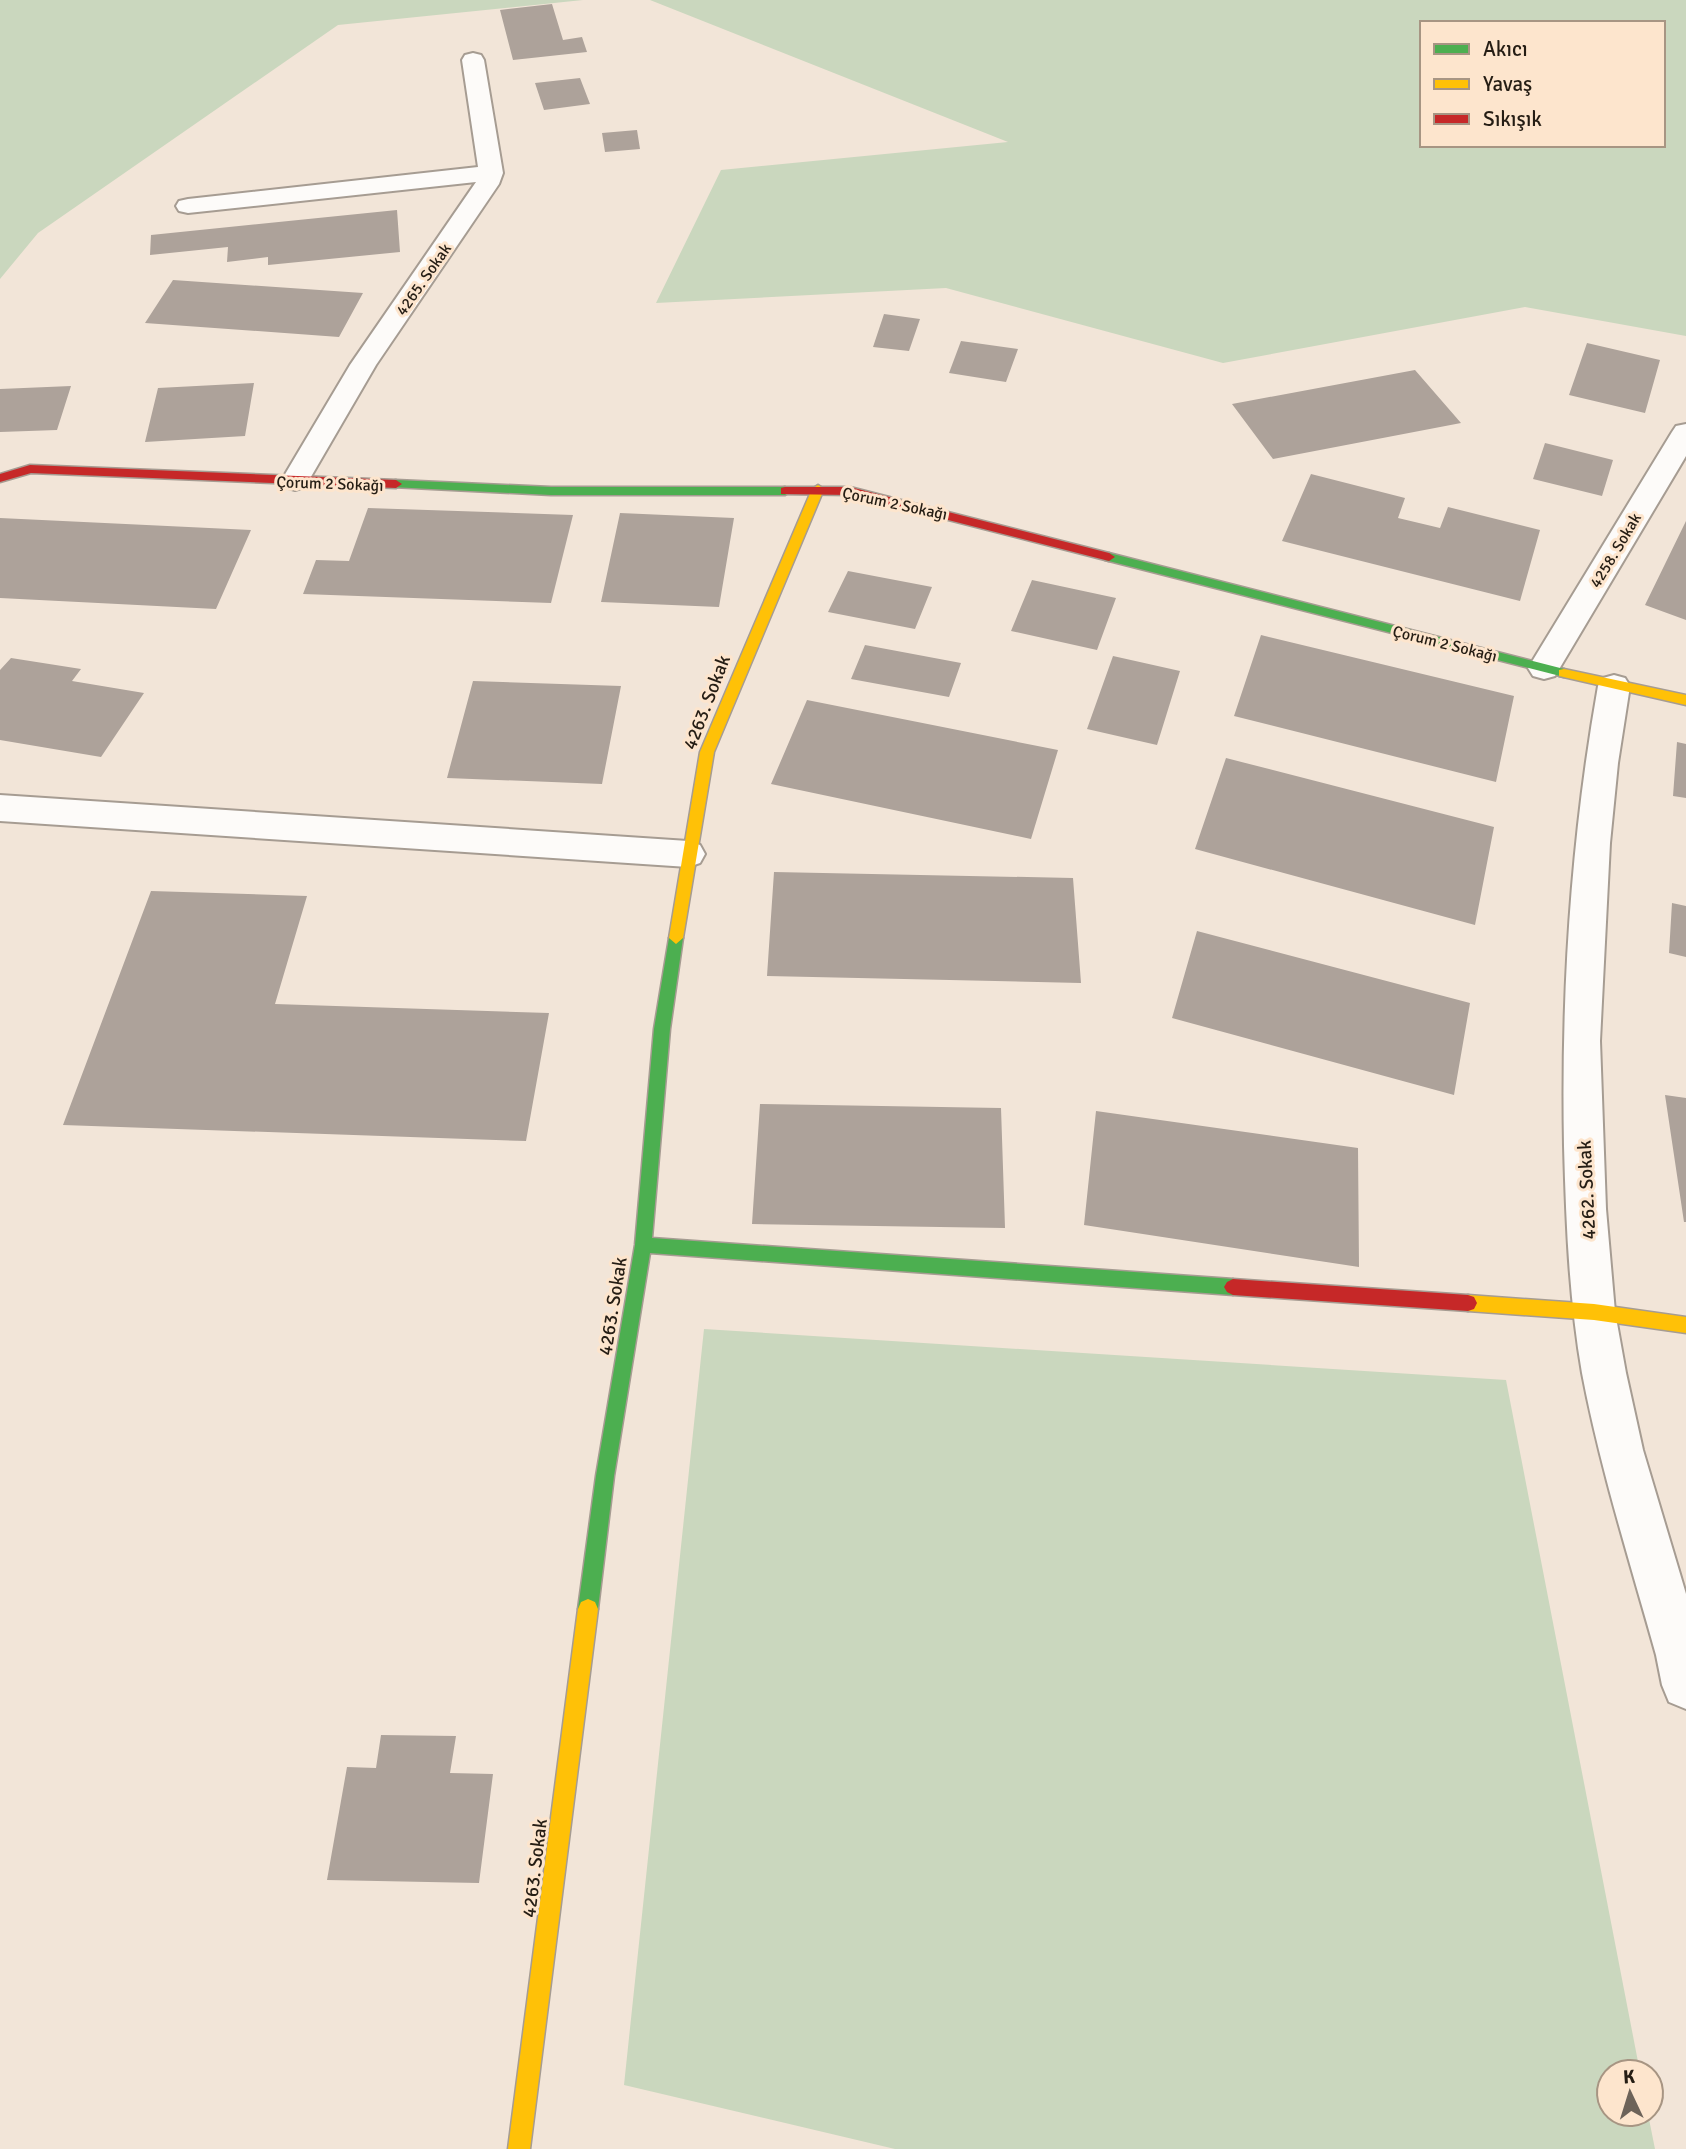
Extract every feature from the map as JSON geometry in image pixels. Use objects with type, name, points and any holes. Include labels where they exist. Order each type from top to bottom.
[{"type":"street","points":[[188,206],[491,173],[473,60]]},
{"type":"street","name":"4265. Sokak","points":[[295,481],[363,365],[462,222],[491,173]]},
{"type":"street","name":"4258. Sokak","points":[[1544,668],[1686,432]]},
{"type":"street","name":"Çorum 2 Sokağı","points":[[0,478],[30,470],[551,491],[850,491],[898,501],[1614,686],[1686,700]]},
{"type":"street","name":"4263. Sokak","points":[[519,2149],[605,1476],[643,1245],[663,1029],[688,854],[707,752],[818,489]]},
{"type":"street","name":"4262. Sokak","points":[[1614,686],[1601,763],[1594,830],[1581,1041],[1586,1209],[1594,1312],[1604,1373],[1621,1450],[1680,1655],[1686,1685]]},
{"type":"street","points":[[0,808],[688,854]]},
{"type":"street","points":[[643,1245],[1594,1312],[1686,1325]]},
{"type":"green space","points":[[0,0],[583,0],[338,25],[38,233],[0,279]]},
{"type":"green space","points":[[650,0],[1686,0],[1686,336],[1525,307],[1223,363],[946,288],[656,303],[721,170],[1008,142]]},
{"type":"green space","points":[[704,1329],[1506,1380],[1637,2058],[1595,2058],[1595,2128],[1651,2128],[1655,2149],[895,2149],[624,2085]]},
{"type":"building","points":[[552,4],[563,40],[582,37],[587,52],[513,60],[500,10]]},
{"type":"building","points":[[580,78],[590,104],[544,110],[535,83]]},
{"type":"building","points":[[637,130],[640,149],[605,152],[602,133]]},
{"type":"building","points":[[397,210],[400,252],[268,265],[268,257],[227,262],[228,247],[150,255],[151,235]]},
{"type":"building","points":[[173,280],[363,293],[339,337],[145,323]]},
{"type":"building","points":[[884,314],[920,319],[909,351],[873,347]]},
{"type":"building","points":[[961,341],[1018,349],[1006,382],[949,373]]},
{"type":"building","points":[[1587,343],[1660,360],[1645,413],[1569,395]]},
{"type":"building","points":[[1415,370],[1461,423],[1273,459],[1232,404]]},
{"type":"building","points":[[254,383],[245,436],[145,442],[158,388]]},
{"type":"building","points":[[71,386],[57,430],[0,432],[0,389]]},
{"type":"building","points":[[1545,443],[1613,460],[1602,496],[1533,479]]},
{"type":"building","points":[[1311,474],[1405,498],[1398,518],[1440,528],[1448,507],[1540,530],[1520,601],[1282,541]]},
{"type":"building","points":[[368,508],[573,515],[551,603],[303,594],[316,560],[349,561]]},
{"type":"building","points":[[620,513],[734,518],[719,607],[601,602]]},
{"type":"building","points":[[0,518],[251,530],[216,609],[0,598]]},
{"type":"building","points":[[1686,521],[1686,620],[1645,605]]},
{"type":"building","points":[[848,571],[932,587],[915,629],[828,612]]},
{"type":"building","points":[[1032,580],[1116,598],[1097,650],[1011,631]]},
{"type":"building","points":[[1261,635],[1514,696],[1496,782],[1234,716]]},
{"type":"building","points":[[865,645],[961,663],[949,697],[851,679]]},
{"type":"building","points":[[1113,656],[1180,671],[1157,745],[1087,729]]},
{"type":"building","points":[[11,658],[81,669],[72,681],[144,693],[101,757],[0,740],[0,670]]},
{"type":"building","points":[[473,681],[621,686],[602,784],[447,778]]},
{"type":"building","points":[[807,700],[1058,750],[1031,839],[771,784]]},
{"type":"building","points":[[1677,742],[1686,744],[1686,798],[1673,796]]},
{"type":"building","points":[[1226,758],[1494,827],[1475,925],[1195,849]]},
{"type":"building","points":[[774,872],[1073,878],[1081,983],[767,976]]},
{"type":"building","points":[[151,891],[307,896],[275,1004],[549,1013],[526,1141],[63,1125]]},
{"type":"building","points":[[1672,903],[1686,906],[1686,957],[1669,953]]},
{"type":"building","points":[[1197,931],[1470,1003],[1454,1095],[1172,1018]]},
{"type":"building","points":[[1665,1095],[1686,1098],[1686,1222],[1684,1222]]},
{"type":"building","points":[[760,1104],[1001,1108],[1005,1228],[752,1224]]},
{"type":"building","points":[[1096,1111],[1358,1148],[1359,1267],[1084,1225]]},
{"type":"building","points":[[381,1735],[456,1736],[450,1773],[493,1774],[479,1883],[327,1880],[347,1767],[376,1768]]},
{"type":"traffic: fast","points":[[396,484],[551,491],[785,491]]},
{"type":"traffic: fast","points":[[1109,557],[1564,673]]},
{"type":"traffic: fast","points":[[588,1609],[605,1476],[643,1245],[662,1029],[676,938]]},
{"type":"traffic: fast","points":[[643,1245],[1233,1287]]},
{"type":"traffic: slow","points":[[676,938],[707,752],[818,489]]},
{"type":"traffic: slow","points":[[1564,673],[1686,700]]},
{"type":"traffic: slow","points":[[1468,1303],[1594,1312],[1686,1325]]},
{"type":"traffic: slow","points":[[519,2149],[588,1609]]},
{"type":"traffic: jam","points":[[0,478],[30,469],[396,484]]},
{"type":"traffic: jam","points":[[785,491],[850,491],[1109,557]]},
{"type":"traffic: jam","points":[[1233,1287],[1468,1303]]}]
